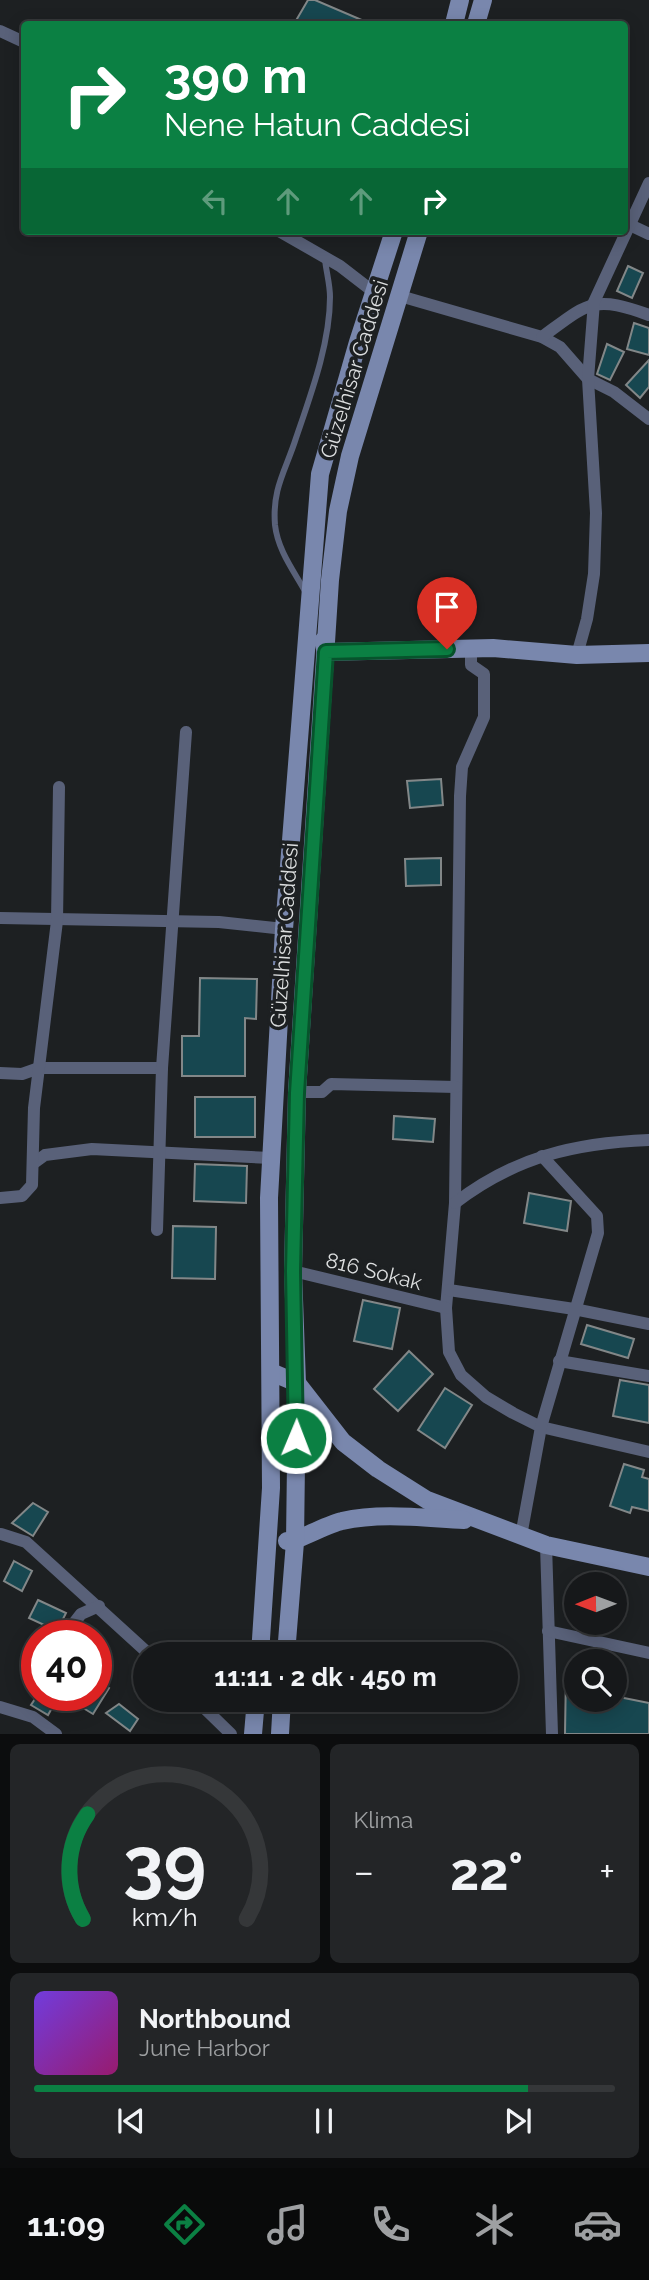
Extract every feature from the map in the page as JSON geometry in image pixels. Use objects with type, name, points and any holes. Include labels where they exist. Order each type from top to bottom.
[{"type":"street","points":[[455,21],[460,0]]},
{"type":"street","points":[[477,21],[483,0]]},
{"type":"street","points":[[0,31],[21,42]]},
{"type":"street","points":[[628,229],[649,183]]},
{"type":"street","points":[[630,225],[649,234]]},
{"type":"street","points":[[286,235],[325,257],[375,293]]},
{"type":"street","name":"Güzelhisar Caddesi","points":[[261,1642],[269,1539],[271,1158],[284,929],[320,474],[393,235]]},
{"type":"street","name":"Güzelhisar Caddesi","points":[[287,1642],[295,1542],[297,1383],[293,1271],[297,1093],[338,511],[350,456],[418,235]]},
{"type":"street","points":[[577,655],[587,619],[594,574],[596,513],[588,379],[594,302],[625,235]]},
{"type":"street","points":[[400,296],[542,337],[561,347],[588,379],[614,392],[649,419]]},
{"type":"street","points":[[542,337],[594,302],[649,315]]},
{"type":"street","points":[[309,598],[326,652],[471,649],[577,655],[649,653]]},
{"type":"street","points":[[471,649],[471,665],[484,674],[485,696],[484,717],[462,767],[455,1203],[446,1308],[449,1352],[461,1375],[486,1397],[541,1427],[649,1452]]},
{"type":"street","points":[[157,1230],[162,1068],[186,732]]},
{"type":"street","points":[[0,1198],[22,1196],[32,1185],[34,1108],[57,921],[59,787]]},
{"type":"street","points":[[0,918],[172,922],[284,929]]},
{"type":"street","points":[[0,1073],[22,1074],[39,1068],[162,1068]]},
{"type":"street","points":[[297,1093],[322,1092],[331,1084],[456,1087]]},
{"type":"street","points":[[455,1203],[502,1170],[542,1156],[583,1147],[649,1140]]},
{"type":"street","points":[[34,1163],[45,1155],[67,1151],[271,1158]]},
{"type":"street","points":[[521,1536],[541,1427],[598,1233],[597,1216],[542,1156]]},
{"type":"street","name":"816 Sokak","points":[[293,1271],[446,1308]]},
{"type":"street","points":[[449,1290],[574,1309],[649,1324]]},
{"type":"street","points":[[559,1361],[649,1377]]},
{"type":"street","points":[[271,1373],[297,1383],[343,1442],[426,1500],[546,1545],[649,1567]]},
{"type":"street","points":[[269,1539],[295,1542],[316,1528],[345,1520],[388,1517],[478,1520]]},
{"type":"street","points":[[0,1536],[26,1542],[99,1605],[137,1642]]},
{"type":"street","points":[[546,1545],[552,1734]]},
{"type":"street","points":[[77,1620],[82,1614],[99,1605]]},
{"type":"street","points":[[548,1631],[649,1653]]},
{"type":"street","points":[[0,1707],[33,1717],[56,1734]]},
{"type":"street","points":[[208,1712],[231,1734]]},
{"type":"street","points":[[253,1734],[255,1712]]},
{"type":"street","points":[[280,1734],[281,1712]]},
{"type":"lane","points":[[309,598],[281,550],[275,527],[275,502],[279,477],[295,441],[320,360],[330,297],[325,257]]},
{"type":"building","points":[[308,0],[315,0],[364,21],[296,21]]},
{"type":"building","points":[[628,266],[643,273],[632,298],[617,291]]},
{"type":"building","points":[[634,323],[649,328],[649,355],[627,349]]},
{"type":"building","points":[[607,344],[624,352],[610,380],[597,374]]},
{"type":"building","points":[[649,360],[649,387],[640,398],[626,385]]},
{"type":"building","points":[[441,779],[443,805],[410,808],[407,781]]},
{"type":"building","points":[[441,858],[441,885],[406,886],[405,859]]},
{"type":"building","points":[[200,978],[257,979],[256,1019],[245,1018],[245,1076],[182,1076],[182,1036],[199,1036]]},
{"type":"building","points":[[195,1097],[255,1097],[255,1137],[195,1137]]},
{"type":"building","points":[[394,1116],[435,1119],[433,1142],[393,1139]]},
{"type":"building","points":[[195,1164],[247,1166],[246,1203],[194,1201]]},
{"type":"building","points":[[529,1193],[571,1201],[567,1231],[524,1223]]},
{"type":"building","points":[[173,1226],[216,1227],[215,1279],[172,1278]]},
{"type":"building","points":[[363,1300],[400,1308],[392,1349],[354,1341]]},
{"type":"building","points":[[587,1325],[634,1339],[628,1358],[581,1344]]},
{"type":"building","points":[[409,1351],[433,1374],[398,1411],[374,1389]]},
{"type":"building","points":[[620,1380],[649,1385],[649,1423],[613,1416]]},
{"type":"building","points":[[445,1388],[472,1405],[445,1448],[418,1430]]},
{"type":"building","points":[[624,1464],[644,1470],[642,1477],[649,1479],[649,1511],[632,1507],[630,1513],[610,1506]]},
{"type":"building","points":[[33,1503],[48,1512],[33,1536],[12,1523]]},
{"type":"building","points":[[14,1561],[32,1571],[22,1591],[4,1581]]},
{"type":"building","points":[[38,1600],[66,1613],[62,1620],[29,1618]]},
{"type":"building","points":[[627,1699],[649,1703],[649,1734],[565,1734],[565,1712],[627,1712]]},
{"type":"building","points":[[119,1704],[138,1719],[130,1731],[106,1713]]},
{"type":"route","points":[[296,1438],[293,1271],[297,1093],[326,652],[447,649]]}]
